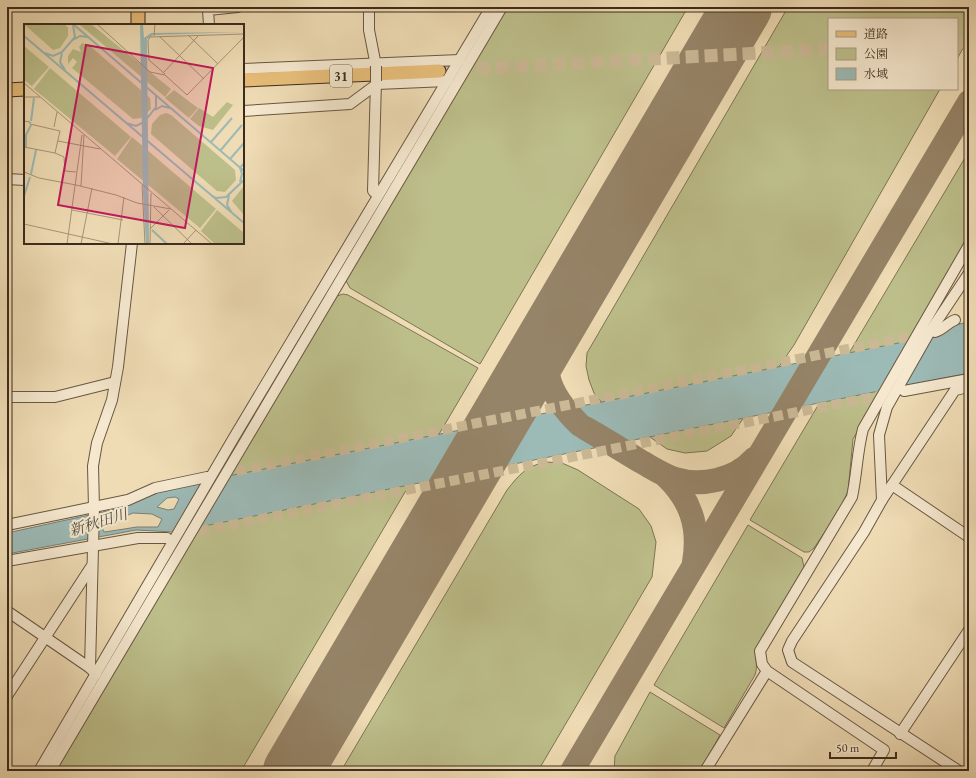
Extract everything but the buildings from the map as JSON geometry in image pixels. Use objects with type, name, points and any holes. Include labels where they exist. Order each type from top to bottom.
[{"type":"main road","points":[[138,7],[138,24]]},
{"type":"main road","name":"31","points":[[244,80],[439,71]]},
{"type":"main road","points":[[7,90],[24,89]]},
{"type":"street","points":[[209,24],[208,10],[238,7]]},
{"type":"street","points":[[369,7],[369,30],[376,64],[374,191],[378,195]]},
{"type":"street","points":[[40,771],[93,671],[491,7]]},
{"type":"street","points":[[50,771],[502,7]]},
{"type":"street","points":[[244,69],[460,60]]},
{"type":"street","points":[[244,111],[350,104],[376,83],[447,81]]},
{"type":"street","points":[[7,179],[24,180]]},
{"type":"street","points":[[93,671],[91,567],[93,510],[92,466],[97,443],[112,400],[123,336],[132,244]]},
{"type":"street","points":[[872,771],[884,750],[768,671],[762,664],[760,651],[852,497],[857,456],[863,429],[969,245]]},
{"type":"street","points":[[882,500],[879,435],[886,407],[929,333],[969,273]]},
{"type":"street","points":[[935,332],[941,331],[949,322],[955,320]]},
{"type":"street","points":[[904,391],[969,379]]},
{"type":"street","points":[[7,397],[55,398],[115,382]]},
{"type":"street","points":[[959,771],[900,734],[792,662],[788,650],[792,641],[864,532],[882,500],[955,390],[969,387]]},
{"type":"street","points":[[7,524],[93,510],[128,500],[155,488],[207,477]]},
{"type":"street","points":[[892,485],[969,537]]},
{"type":"street","points":[[7,561],[92,543],[138,538],[167,538]]},
{"type":"street","points":[[7,696],[91,567]]},
{"type":"street","points":[[7,611],[93,671]]},
{"type":"street","points":[[900,734],[969,630]]},
{"type":"street","points":[[705,771],[768,671]]},
{"type":"green space","points":[[505,7],[688,7],[480,364],[350,288],[345,279]]},
{"type":"green space","points":[[788,7],[969,7],[969,38],[958,57],[958,18],[828,18],[828,90],[939,90],[794,345],[731,436],[707,451],[685,453],[667,449],[603,404],[594,393],[589,380],[586,366],[587,353]]},
{"type":"green space","points":[[969,151],[969,240],[853,439],[848,491],[839,511],[814,548],[809,552],[804,552],[750,520]]},
{"type":"green space","points":[[343,294],[348,295],[478,368],[241,771],[55,771],[334,297]]},
{"type":"green space","points":[[546,462],[562,463],[578,470],[639,509],[651,526],[656,542],[652,577],[538,771],[341,771],[507,490],[515,480],[528,469]]},
{"type":"green space","points":[[748,525],[802,558],[804,567],[757,649],[755,675],[724,728],[654,685]]},
{"type":"green space","points":[[650,692],[720,735],[700,771],[614,771],[615,756]]},
{"type":"water","name":"新秋田川","points":[[969,322],[969,373],[174,532],[136,530],[7,554],[7,533],[112,510],[158,490],[939,335],[950,326]],"holes":[[[175,497],[179,499],[174,509],[168,510],[157,507],[167,498]],[[133,513],[152,514],[162,519],[158,527],[137,527],[105,532],[103,531],[103,528],[108,523]]]},
{"type":"taxiway","points":[[572,771],[969,102]]},
{"type":"taxiway","points":[[558,320],[548,351],[548,377],[552,389],[559,401],[580,425]]},
{"type":"taxiway","points":[[585,428],[662,473],[675,479],[685,481],[706,482],[728,477],[746,466],[754,459]]},
{"type":"taxiway","points":[[666,476],[682,495],[692,515],[696,537],[694,562]]},
{"type":"runway","points":[[293,771],[742,7]]},
{"type":"tunnel","points":[[958,42],[969,42]]},
{"type":"tunnel","points":[[439,71],[828,49]]},
{"type":"tunnel","points":[[207,477],[923,334]]},
{"type":"tunnel","points":[[170,537],[888,394]]}]
